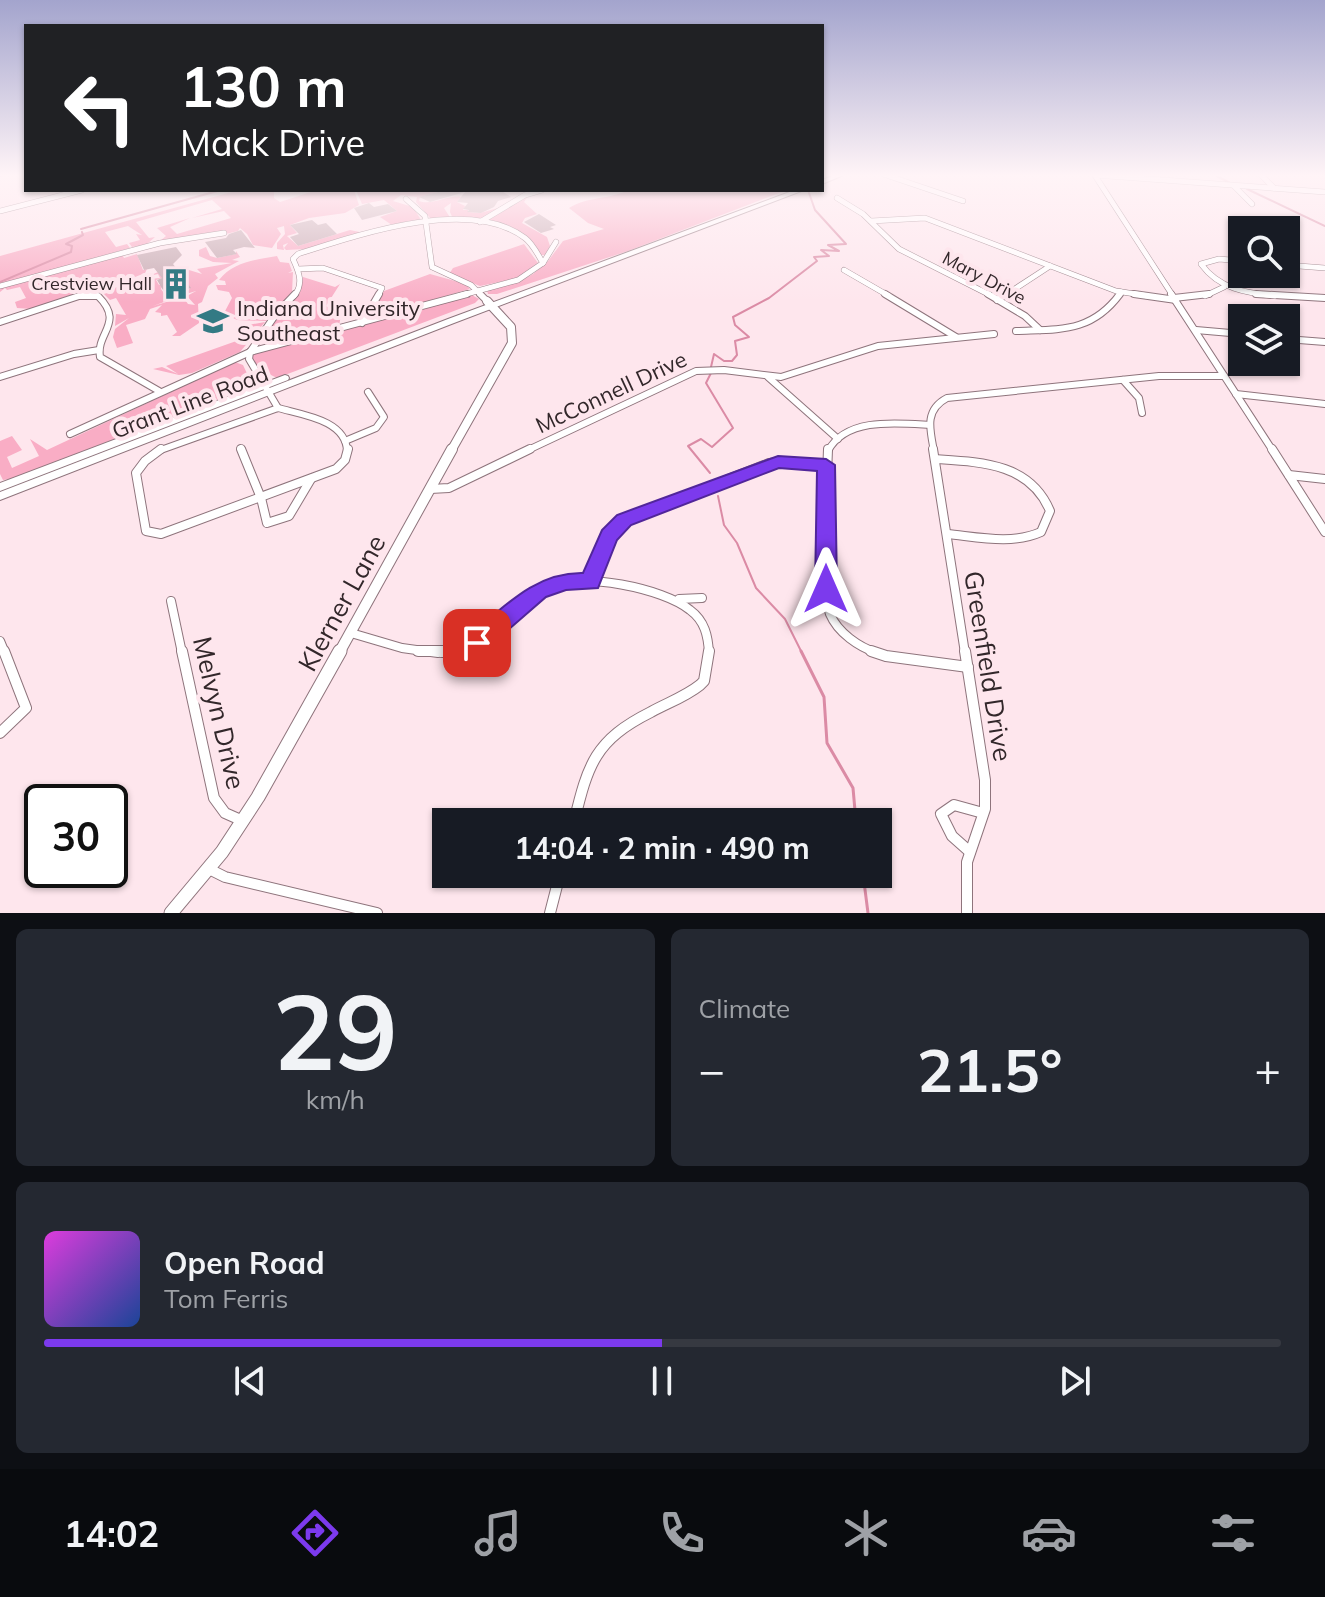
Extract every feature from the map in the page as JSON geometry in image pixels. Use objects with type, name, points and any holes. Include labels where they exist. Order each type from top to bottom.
[{"type":"main road","name":"Grant Line Road","points":[[0,487],[581,268],[618,258],[729,217]]},
{"type":"main road","name":"Grant Line Road","points":[[0,496],[266,389]]},
{"type":"street","points":[[424,217],[432,267],[477,291],[489,304]]},
{"type":"street","points":[[480,222],[489,217]]},
{"type":"street","name":"Mary Drive","points":[[867,217],[898,248],[1024,315],[1040,330]]},
{"type":"street","points":[[1121,217],[1325,532]]},
{"type":"street","points":[[871,221],[925,218],[1121,292],[1175,299],[1202,297],[1226,288],[1325,298]]},
{"type":"street","points":[[278,408],[145,458],[136,473],[146,531],[154,534],[180,529],[311,479],[343,465],[349,456],[345,441],[336,428],[278,408],[250,361],[250,352],[276,314],[297,293],[300,285],[293,259],[299,253],[399,226],[480,222],[507,229],[528,241],[543,263]]},
{"type":"street","points":[[0,286],[167,241],[192,240],[224,233]]},
{"type":"street","points":[[73,432],[250,352],[523,278],[543,263],[556,242]]},
{"type":"street","points":[[1226,288],[1205,273],[1202,261],[1228,260]]},
{"type":"street","points":[[997,300],[1050,266]]},
{"type":"street","points":[[1300,266],[1325,268]]},
{"type":"street","points":[[298,269],[323,268],[382,288],[362,323]]},
{"type":"street","points":[[844,270],[956,337]]},
{"type":"street","points":[[1016,331],[1096,321],[1106,314],[1121,292]]},
{"type":"street","points":[[0,322],[76,297],[94,295],[106,304],[110,317],[108,335],[99,350],[100,357],[159,391]]},
{"type":"street","name":"Klerner Lane","points":[[171,913],[209,869],[243,821],[514,338],[508,323],[489,304]]},
{"type":"street","points":[[1196,330],[1228,333]]},
{"type":"street","name":"McConnell Drive","points":[[430,489],[444,490],[456,485],[690,373],[724,370],[768,377],[794,373],[878,346],[994,334]]},
{"type":"street","points":[[1300,340],[1325,342]]},
{"type":"street","points":[[0,377],[74,354],[99,350]]},
{"type":"street","points":[[968,667],[886,656],[865,649],[839,629],[830,613],[826,589],[828,449],[838,439],[880,423],[930,425],[933,407],[947,398],[1176,374],[1224,376]]},
{"type":"street","points":[[768,377],[838,439]]},
{"type":"street","points":[[1123,380],[1139,398],[1142,413]]},
{"type":"street","points":[[345,441],[376,428],[384,417],[368,392]]},
{"type":"street","points":[[1236,394],[1325,404]]},
{"type":"street","name":"Greenfield Drive","points":[[930,425],[985,780],[983,813],[970,852],[965,889],[967,913]]},
{"type":"street","points":[[241,449],[261,498],[267,523],[289,516],[311,479]]},
{"type":"street","points":[[935,459],[995,465],[1018,474],[1042,494],[1050,511],[1045,527],[1028,538],[1012,540],[947,534]]},
{"type":"street","points":[[591,582],[609,536],[631,516],[769,463],[786,461],[826,465]]},
{"type":"street","points":[[1289,475],[1325,479]]},
{"type":"street","points":[[351,633],[433,653],[454,652],[488,636],[538,591],[566,581],[654,591],[677,599],[696,614],[706,631],[708,658],[704,681],[692,692],[605,738],[592,759],[578,808]]},
{"type":"street","points":[[677,599],[702,598]]},
{"type":"street","name":"Melvyn Drive","points":[[171,601],[214,798],[225,813],[243,821]]},
{"type":"street","points":[[0,641],[4,660],[26,708],[0,733]]},
{"type":"street","points":[[970,852],[954,841],[944,827],[941,814],[954,805],[983,813]]},
{"type":"street","points":[[209,869],[225,877],[377,913]]},
{"type":"street","points":[[550,913],[556,888]]},
{"type":"shaded area","points":[[143,217],[155,217],[136,222],[149,238],[155,237],[146,245],[132,247],[129,243],[140,240],[136,234],[142,235],[128,226],[105,232],[116,247],[127,244],[130,248],[0,285],[0,256]]},
{"type":"shaded area","points":[[319,217],[290,225],[297,233],[287,236],[298,246],[350,230],[364,233],[305,249],[286,250],[284,248],[288,243],[283,245],[284,250],[277,249],[277,243],[285,234],[284,226],[277,228],[281,234],[272,248],[253,245],[240,228],[238,231],[206,239],[223,234],[160,241],[166,236],[157,228],[190,218],[170,227],[177,234],[231,218]]},
{"type":"shaded area","points":[[380,217],[419,217],[421,220],[392,225]]},
{"type":"shaded area","points":[[429,217],[451,219],[432,220]]},
{"type":"shaded area","points":[[452,217],[484,217],[482,218]]},
{"type":"shaded area","points":[[494,217],[529,217],[522,223],[547,237],[550,246],[546,255],[541,255],[518,232],[487,221]]},
{"type":"shaded area","points":[[580,217],[718,217],[628,251],[497,294],[488,294],[490,288],[533,274],[563,241],[604,229]]},
{"type":"shaded area","points":[[524,244],[538,263],[518,278],[480,286],[449,274],[453,268]]},
{"type":"shaded area","points":[[206,247],[210,256],[217,258],[236,254],[236,251],[240,257],[232,260],[239,261],[215,274],[218,278],[208,286],[202,302],[198,304],[199,323],[180,336],[172,336],[177,332],[167,315],[161,316],[161,313],[155,312],[162,305],[150,309],[145,319],[126,325],[133,343],[117,348],[113,337],[115,329],[129,318],[115,326],[116,314],[126,315],[116,298],[110,300],[103,293],[130,281],[160,278],[158,274],[149,276],[165,269],[165,277],[156,280],[159,285],[163,284],[161,289],[166,296],[181,296],[153,306],[183,297],[188,304],[195,305],[187,296],[196,291],[186,294],[190,288],[178,271],[202,274],[197,269],[232,263],[213,262],[199,256],[199,250]]},
{"type":"shaded area","points":[[122,254],[124,258],[137,254],[143,270],[147,269],[145,273],[103,290],[82,293],[31,309],[17,308],[15,302],[26,298],[20,287],[5,288],[0,292],[0,288]]},
{"type":"shaded area","points":[[277,256],[280,262],[289,263],[292,271],[288,273],[293,272],[292,292],[266,321],[237,320],[224,313],[232,298],[229,292],[218,290],[216,285],[226,285],[225,281],[219,280],[231,269],[245,263]]},
{"type":"shaded area","points":[[430,274],[466,284],[470,289],[375,316],[369,314],[384,291]]},
{"type":"shaded area","points":[[303,277],[335,287],[340,284],[326,306],[341,315],[339,326],[282,341],[273,340],[271,324],[300,292]]},
{"type":"shaded area","points":[[472,295],[479,299],[475,303],[277,378],[261,373],[252,357],[255,352]]},
{"type":"shaded area","points":[[265,322],[240,352],[192,373],[179,375],[153,369],[162,367],[178,374],[166,366],[242,339],[238,331],[241,329],[237,327]]},
{"type":"shaded area","points":[[235,362],[243,365],[252,384],[248,388],[10,479],[3,480],[0,474],[0,441],[12,436],[22,450],[7,457],[12,468],[39,456],[30,439],[47,450]]},
{"type":"building","points":[[534,217],[543,217],[556,225],[550,227],[554,229],[541,233],[524,222]]},
{"type":"building","points":[[312,220],[318,225],[326,223],[337,234],[298,246],[290,237],[299,234],[290,225]]},
{"type":"building","points":[[241,230],[255,248],[244,247],[233,250],[237,254],[217,258],[205,242],[226,238]]},
{"type":"building","points":[[176,247],[182,255],[173,264],[191,288],[189,292],[171,296],[166,295],[157,280],[162,278],[154,268],[144,270],[137,255]]},
{"type":"waterway","points":[[81,229],[125,217]]},
{"type":"waterway","points":[[711,367],[714,354],[724,361],[732,361],[737,355],[735,341],[749,337],[735,325],[733,317],[769,298],[817,261],[814,257],[829,256],[821,250],[839,251],[828,245],[846,244],[821,217]]},
{"type":"waterway","points":[[1305,217],[1325,226]]},
{"type":"waterway","points":[[0,282],[71,252],[72,246],[66,244],[83,235],[82,232]]},
{"type":"waterway","points":[[710,473],[688,446],[701,439],[712,447],[733,428],[706,383],[711,373]]},
{"type":"waterway","points":[[718,496],[724,525],[737,543],[756,588],[785,619],[824,697],[827,743],[853,788],[855,808]]},
{"type":"waterway","points":[[865,888],[868,913]]},
{"type":"place","name":"Crestview Hall","points":[[176,284]]},
{"type":"place","name":"Indiana University Southeast","points":[[213,321]]},
{"type":"route","points":[[477,643],[521,603],[547,586],[575,580],[591,582],[609,536],[624,520],[778,462],[826,465],[826,589]]}]
